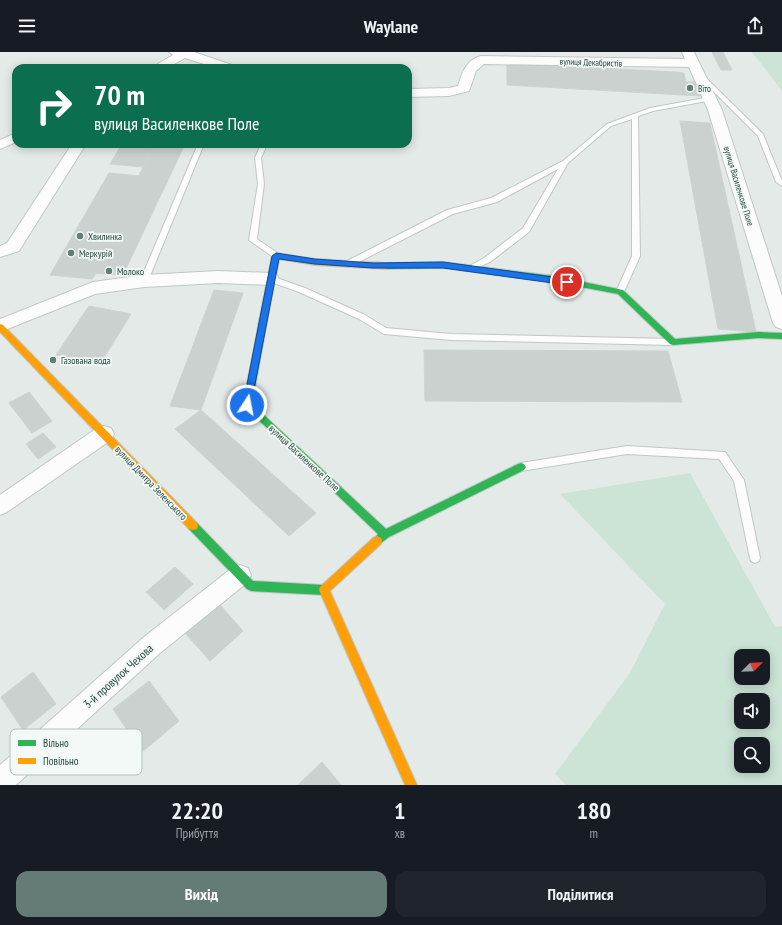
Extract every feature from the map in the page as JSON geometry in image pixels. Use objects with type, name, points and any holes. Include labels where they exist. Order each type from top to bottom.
[{"type":"street","points":[[164,64],[183,53],[211,64]]},
{"type":"street","name":"вулиця Декабристів","points":[[412,93],[449,92],[464,88],[470,69],[481,60],[504,59],[694,64]]},
{"type":"street","name":"вулиця Василенкове Поле","points":[[694,64],[710,99],[782,323]]},
{"type":"street","points":[[0,145],[12,139]]},
{"type":"street","points":[[0,252],[13,247],[76,148]]},
{"type":"street","points":[[276,256],[315,262],[373,266],[443,265],[554,280],[620,292],[673,342],[758,335],[782,336]]},
{"type":"street","name":"вулиця Василенкове Поле","points":[[276,256],[247,405],[385,534]]},
{"type":"street","points":[[0,327],[15,318],[93,288],[144,281],[218,277],[271,279]]},
{"type":"street","name":"вулиця Дмитра Зеленського","points":[[0,327],[251,586],[324,590]]},
{"type":"street","points":[[0,506],[104,434]]},
{"type":"street","points":[[411,785],[324,590],[385,534],[521,467]]},
{"type":"street","name":"3-й провулок Чехова","points":[[59,729],[152,645],[240,574]]},
{"type":"street","name":"3-й провулок Чехова","points":[[0,782],[10,773]]},
{"type":"lane","points":[[694,64],[761,135],[779,182],[782,184]]},
{"type":"lane","points":[[348,264],[450,212],[494,200],[565,162],[609,125],[652,109],[710,99]]},
{"type":"lane","points":[[620,292],[636,256],[634,116]]},
{"type":"lane","points":[[144,281],[198,148]]},
{"type":"lane","points":[[262,148],[258,158],[261,184],[253,240],[276,256]]},
{"type":"lane","points":[[470,268],[487,260],[526,230],[565,162]]},
{"type":"lane","points":[[271,279],[302,290],[362,317],[384,331],[451,337],[673,342]]},
{"type":"lane","points":[[521,467],[627,450],[722,455],[739,480],[755,558]]},
{"type":"green space","points":[[752,52],[782,52],[782,91]]},
{"type":"green space","points":[[690,473],[775,627],[782,626],[782,785],[566,785],[555,774],[630,673],[665,604],[560,494]]},
{"type":"building","points":[[712,52],[723,52],[732,70],[721,70]]},
{"type":"building","points":[[507,63],[676,72],[682,95],[507,85]]},
{"type":"building","name":"Віто","points":[[676,72],[684,73],[686,82],[698,82],[702,96],[682,95]]},
{"type":"building","points":[[680,121],[710,123],[756,332],[718,329]]},
{"type":"building","points":[[120,148],[153,148],[143,167],[110,164]]},
{"type":"building","points":[[153,148],[183,148],[123,275],[89,273]]},
{"type":"building","points":[[109,173],[139,176],[89,273],[96,273],[92,279],[50,275]]},
{"type":"building","points":[[214,290],[243,293],[201,410],[170,406]]},
{"type":"building","points":[[89,306],[131,314],[100,364],[56,355]]},
{"type":"building","points":[[424,350],[668,351],[682,402],[425,401]]},
{"type":"building","points":[[29,392],[52,421],[32,433],[9,403]]},
{"type":"building","points":[[201,410],[316,513],[289,536],[175,429]]},
{"type":"building","points":[[43,433],[56,447],[38,459],[26,444]]},
{"type":"building","points":[[175,567],[193,584],[164,610],[146,592]]},
{"type":"building","points":[[220,605],[243,631],[210,661],[186,634]]},
{"type":"building","points":[[33,672],[56,704],[22,729],[1,697]]},
{"type":"building","points":[[149,681],[179,721],[142,752],[142,729],[126,729],[113,709]]},
{"type":"building","points":[[322,762],[341,785],[299,785],[299,784]]},
{"type":"traffic: fast","points":[[386,266],[443,265],[554,279],[620,292],[673,342],[759,335],[782,336]]},
{"type":"traffic: fast","points":[[265,311],[247,405],[385,534]]},
{"type":"traffic: fast","points":[[377,541],[385,534],[521,467]]},
{"type":"traffic: fast","points":[[193,526],[251,586],[324,590]]},
{"type":"traffic: slow","points":[[265,311],[276,256],[315,262],[386,266]]},
{"type":"traffic: slow","points":[[0,327],[193,526]]},
{"type":"traffic: slow","points":[[377,541],[324,590],[411,785]]},
{"type":"place","name":"Віто","points":[[690,88]]},
{"type":"place","name":"Хвилинка","points":[[80,236]]},
{"type":"place","name":"Меркурій","points":[[71,253]]},
{"type":"place","name":"Молоко","points":[[109,271]]},
{"type":"place","name":"Газована вода","points":[[53,360]]},
{"type":"route","points":[[247,405],[276,256],[315,262],[373,266],[443,265],[567,282]]}]
